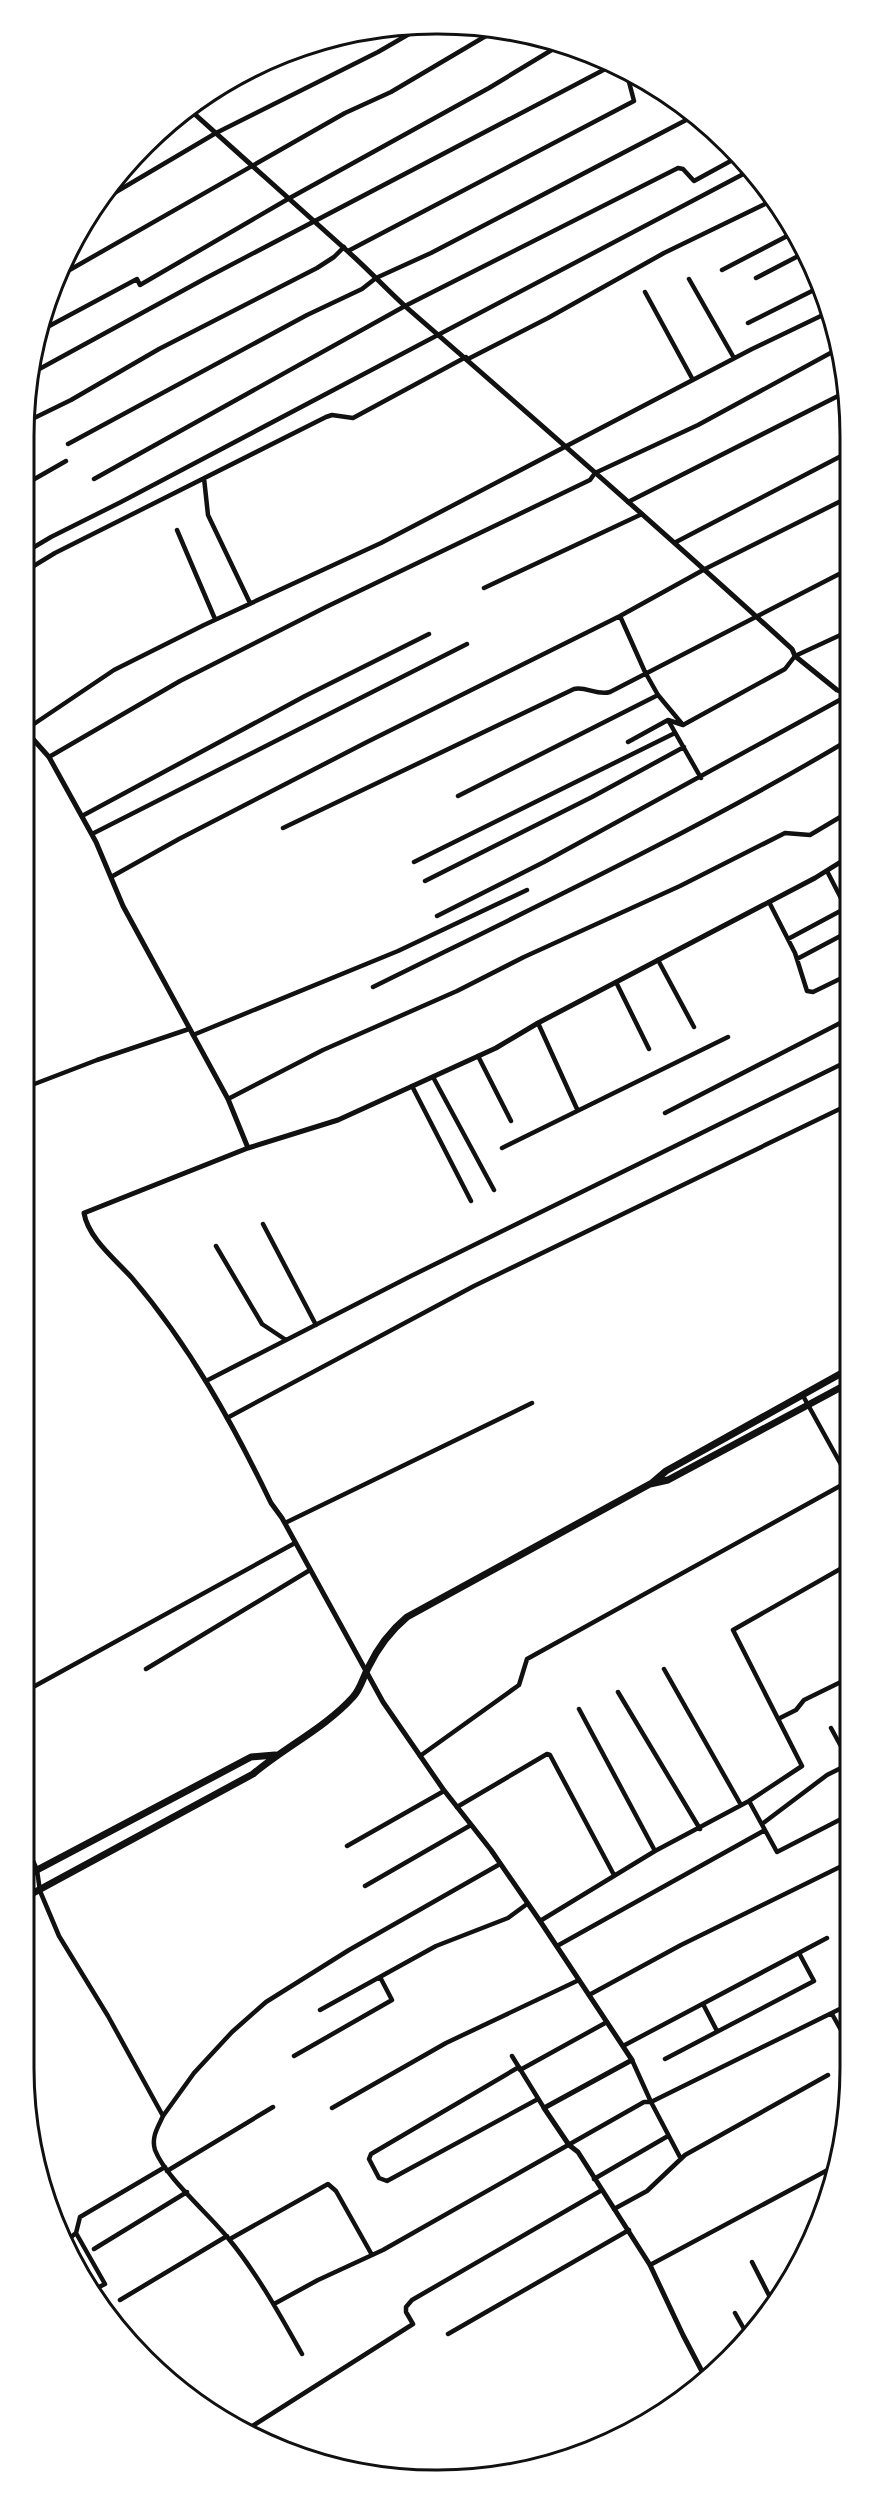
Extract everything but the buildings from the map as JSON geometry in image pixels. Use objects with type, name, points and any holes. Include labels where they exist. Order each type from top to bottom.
[{"type":"main road","points":[[34,1894],[253,1774],[276,1755],[331,1718],[355,1695],[390,1632],[407,1617],[650,1484],[666,1471],[840,1374]]},
{"type":"main road","points":[[650,1484],[668,1480],[840,1388]]},
{"type":"main road","points":[[34,1873],[251,1757],[276,1755]]},
{"type":"street","points":[[120,190],[216,133],[407,35]]},
{"type":"street","points":[[72,268],[345,113],[391,93],[484,37]]},
{"type":"street","points":[[50,325],[137,279],[141,285],[550,51]]},
{"type":"street","points":[[40,368],[206,278],[602,70]]},
{"type":"street","points":[[35,418],[159,349],[317,268],[346,249],[634,101],[629,84]]},
{"type":"street","points":[[196,115],[314,223],[346,249],[405,306],[440,334],[676,542],[792,649],[795,656],[840,692]]},
{"type":"street","points":[[68,444],[307,315],[362,290],[376,278],[430,253],[685,121]]},
{"type":"street","points":[[94,479],[405,306],[678,168],[683,169],[694,181],[730,161]]},
{"type":"street","points":[[34,547],[742,175]]},
{"type":"street","points":[[34,566],[326,417],[333,415],[353,418],[664,253],[765,204]]},
{"type":"street","points":[[722,270],[786,237]]},
{"type":"street","points":[[756,278],[797,257]]},
{"type":"street","points":[[689,279],[734,358]]},
{"type":"street","points":[[748,323],[812,291]]},
{"type":"street","points":[[645,292],[693,380]]},
{"type":"street","points":[[34,723],[114,670],[250,603],[381,543],[734,358],[821,316]]},
{"type":"street","points":[[49,757],[180,681],[326,607],[590,480],[595,473],[698,424],[831,353]]},
{"type":"street","points":[[628,502],[837,396]]},
{"type":"street","points":[[676,542],[840,457]]},
{"type":"street","points":[[34,479],[66,461]]},
{"type":"street","points":[[204,478],[208,515],[250,603]]},
{"type":"street","points":[[111,877],[179,839],[367,742],[620,616],[705,569],[840,502]]},
{"type":"street","points":[[484,588],[642,514]]},
{"type":"street","points":[[177,530],[215,620]]},
{"type":"street","points":[[283,828],[574,689],[580,688],[603,694],[840,573]]},
{"type":"street","points":[[620,616],[658,695],[683,725]]},
{"type":"street","points":[[82,816],[305,696],[429,634]]},
{"type":"street","points":[[628,742],[668,720],[683,725],[785,669],[795,656],[840,635]]},
{"type":"street","points":[[92,834],[467,644]]},
{"type":"street","points":[[458,796],[658,695]]},
{"type":"street","points":[[436,916],[544,862],[701,778],[840,699]]},
{"type":"street","points":[[668,720],[701,778]]},
{"type":"street","points":[[414,862],[675,733]]},
{"type":"street","points":[[34,741],[49,757],[92,834],[123,906],[228,1099],[248,1148]]},
{"type":"street","points":[[373,987],[671,841],[771,787],[840,745]]},
{"type":"street","points":[[425,880],[592,797],[684,747]]},
{"type":"street","points":[[228,1099],[323,1050],[458,991],[524,957],[680,886],[785,833],[810,834],[840,817]]},
{"type":"street","points":[[681,2159],[623,2046],[540,1921],[444,1791],[383,1702],[285,1523],[271,1503],[206,1381],[135,1281],[93,1233],[85,1221],[84,1213],[248,1148],[338,1120],[433,1077],[478,1056],[840,863]]},
{"type":"street","points":[[827,871],[840,896]]},
{"type":"street","points":[[193,1035],[398,951],[527,890]]},
{"type":"street","points":[[769,902],[797,959],[806,988],[810,992],[840,979]]},
{"type":"street","points":[[788,939],[840,911]]},
{"type":"street","points":[[797,959],[840,936]]},
{"type":"street","points":[[658,960],[694,1028]]},
{"type":"street","points":[[616,982],[649,1049]]},
{"type":"street","points":[[538,1023],[577,1109]]},
{"type":"street","points":[[665,1113],[840,1023]]},
{"type":"street","points":[[34,1084],[189,1029]]},
{"type":"street","points":[[502,1148],[577,1109],[728,1037]]},
{"type":"street","points":[[478,1056],[511,1121]]},
{"type":"street","points":[[206,1381],[840,1065]]},
{"type":"street","points":[[433,1077],[494,1190]]},
{"type":"street","points":[[412,1086],[471,1201]]},
{"type":"street","points":[[227,1418],[474,1286],[840,1109]]},
{"type":"street","points":[[263,1224],[316,1325]]},
{"type":"street","points":[[216,1246],[262,1324],[286,1340]]},
{"type":"street","points":[[802,1394],[840,1464]]},
{"type":"street","points":[[285,1523],[532,1403]]},
{"type":"street","points":[[420,1756],[519,1684],[527,1659],[840,1485]]},
{"type":"street","points":[[34,1687],[295,1544]]},
{"type":"street","points":[[540,1921],[655,1851],[700,1829],[748,1801],[802,1766],[733,1630],[840,1569]]},
{"type":"street","points":[[146,1669],[310,1570]]},
{"type":"street","points":[[664,1669],[741,1805]]},
{"type":"street","points":[[778,1719],[796,1710],[804,1701],[840,1683]]},
{"type":"street","points":[[618,1692],[700,1829]]},
{"type":"street","points":[[579,1709],[655,1851]]},
{"type":"street","points":[[831,1728],[840,1745]]},
{"type":"street","points":[[457,1807],[547,1754],[550,1755],[614,1875]]},
{"type":"street","points":[[762,1824],[840,1767]]},
{"type":"street","points":[[347,1846],[444,1791]]},
{"type":"street","points":[[748,1801],[777,1852],[840,1820]]},
{"type":"street","points":[[365,1886],[471,1825]]},
{"type":"street","points":[[556,1946],[765,1830]]},
{"type":"street","points":[[34,1861],[38,1870],[40,1891],[59,1936],[108,2016],[163,2116]]},
{"type":"street","points":[[302,2354],[274,2304],[228,2238],[166,2169],[155,2149],[153,2136],[163,2116],[194,2073],[232,2032],[266,2002],[349,1950],[500,1864]]},
{"type":"street","points":[[589,1995],[681,1945],[840,1867]]},
{"type":"street","points":[[320,2010],[436,1946],[508,1918],[527,1904]]},
{"type":"street","points":[[623,2046],[827,1938]]},
{"type":"street","points":[[665,2058],[814,1981],[799,1953]]},
{"type":"street","points":[[294,2056],[392,2000],[380,1977]]},
{"type":"street","points":[[332,2108],[446,2043],[579,1980]]},
{"type":"street","points":[[703,2004],[717,2031]]},
{"type":"street","points":[[274,2304],[372,2255],[644,2102],[651,2102],[840,2010]]},
{"type":"street","points":[[832,2014],[840,2028]]},
{"type":"street","points":[[538,2099],[387,2181],[379,2178],[369,2159],[371,2154],[519,2068],[607,2022]]},
{"type":"street","points":[[512,2056],[544,2108],[569,2145],[578,2152],[629,2230],[650,2265],[702,2371]]},
{"type":"street","points":[[544,2108],[632,2060]]},
{"type":"street","points":[[614,2209],[647,2191],[681,2159],[828,2075]]},
{"type":"street","points":[[72,2238],[76,2233],[80,2217],[273,2108]]},
{"type":"street","points":[[594,2178],[668,2136]]},
{"type":"street","points":[[650,2265],[826,2171]]},
{"type":"street","points":[[120,2300],[328,2184],[336,2191],[372,2255]]},
{"type":"street","points":[[253,2426],[413,2324],[405,2307],[412,2300],[602,2190]]},
{"type":"street","points":[[94,2249],[187,2192]]},
{"type":"street","points":[[448,2334],[629,2230]]},
{"type":"street","points":[[76,2233],[105,2284],[99,2287]]},
{"type":"street","points":[[752,2262],[769,2296]]},
{"type":"street","points":[[735,2313],[743,2329]]}]
